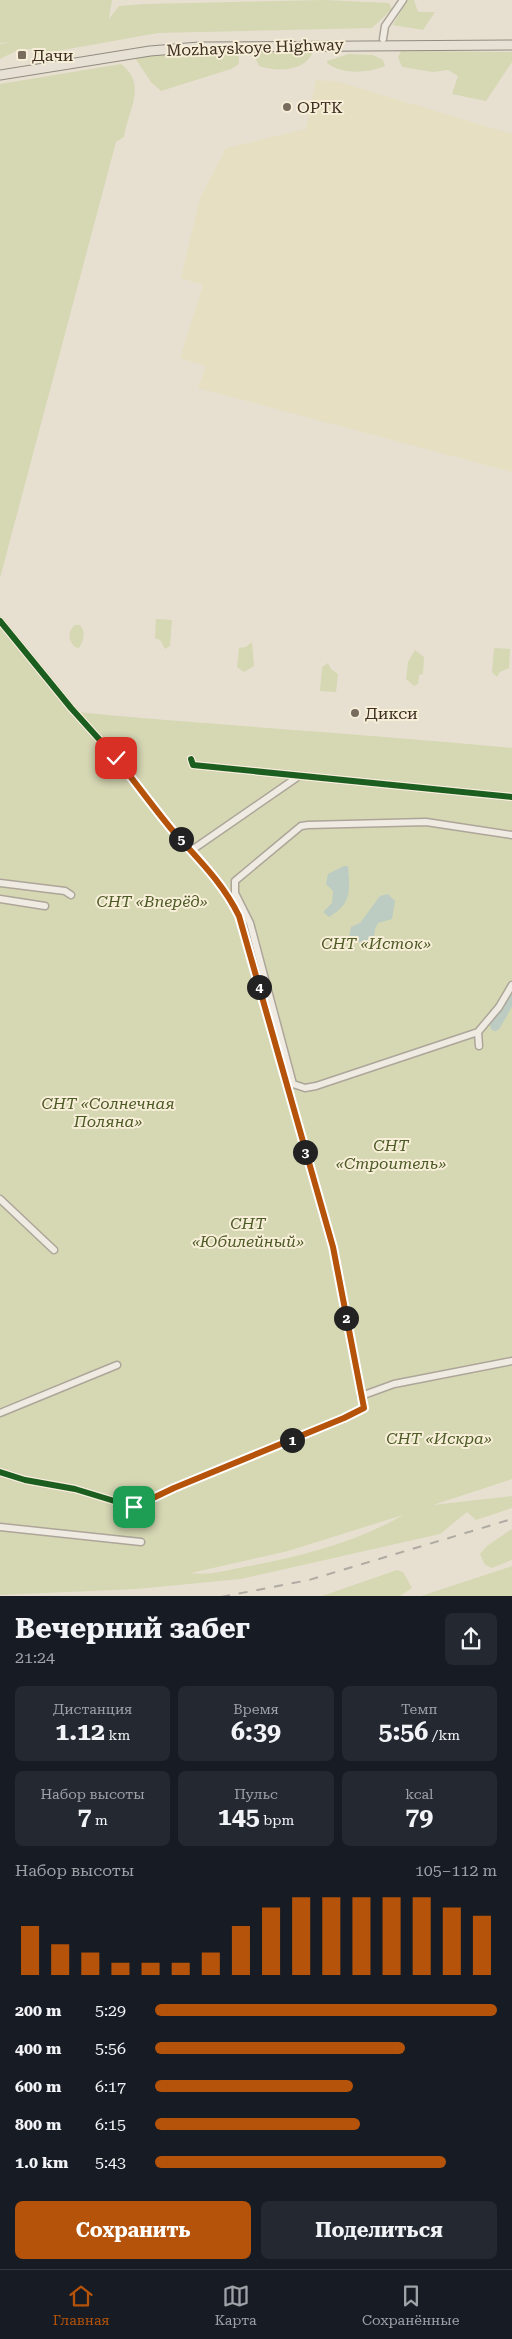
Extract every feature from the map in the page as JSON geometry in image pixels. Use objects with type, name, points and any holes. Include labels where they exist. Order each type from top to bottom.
[{"type":"main road","name":"Mozhayskoye Highway","points":[[0,69],[148,45],[190,41],[512,39]]},
{"type":"main road","name":"Mozhayskoye Highway","points":[[0,75],[150,51],[199,47],[512,45]]},
{"type":"street","points":[[383,39],[385,26],[403,0]]},
{"type":"street","points":[[0,621],[221,885],[240,921],[333,1247],[363,1410],[134,1507],[75,1489],[25,1480],[0,1472]]},
{"type":"street","points":[[190,759],[192,765],[512,796]]},
{"type":"street","points":[[192,850],[299,776]]},
{"type":"street","points":[[512,835],[426,822],[301,826],[235,881],[234,885],[234,893],[250,923],[292,1084],[305,1088],[316,1086],[478,1032],[499,1007],[512,985]]},
{"type":"street","points":[[0,883],[60,890],[71,895]]},
{"type":"street","points":[[0,899],[45,906]]},
{"type":"street","points":[[478,1032],[479,1046]]},
{"type":"street","points":[[0,1198],[54,1250]]},
{"type":"street","points":[[361,1396],[394,1384],[512,1361]]},
{"type":"street","points":[[0,1413],[117,1365]]},
{"type":"street","points":[[0,1527],[141,1542]]},
{"type":"shaded area","points":[[316,80],[339,82],[512,134],[512,472],[198,388],[206,366],[180,358],[203,285],[181,278],[200,198],[226,148],[306,129]]},
{"type":"shaded area","points":[[348,866],[348,896],[342,907],[329,917],[323,912],[332,903],[333,891],[326,884],[328,874]]},
{"type":"shaded area","points":[[388,894],[395,901],[392,919],[378,923],[374,936],[365,945],[349,937],[351,927],[360,923],[380,896]]},
{"type":"green space","points":[[0,0],[112,0],[109,19],[119,6],[144,4],[325,0],[389,3],[392,9],[372,28],[158,33],[35,55],[32,49],[18,50],[0,59],[0,44],[12,42],[0,43]]},
{"type":"green space","points":[[407,0],[414,0],[418,12],[435,12],[423,30],[393,25]]},
{"type":"green space","points":[[314,47],[307,61],[292,68],[284,69],[259,66],[251,49]]},
{"type":"green space","points":[[401,51],[512,52],[512,62],[486,101],[452,94],[458,76],[448,70],[433,72],[402,67],[398,57]]},
{"type":"green space","points":[[183,52],[232,52],[239,57],[239,64],[231,69],[161,91],[151,82],[135,58]]},
{"type":"green space","points":[[349,54],[373,55],[383,60],[385,66],[356,72],[340,70],[327,63],[327,61]]},
{"type":"green space","points":[[121,64],[129,72],[133,80],[134,98],[124,137],[116,142],[0,578],[0,84]]},
{"type":"green space","points":[[0,617],[77,712],[512,748],[512,1479],[433,1505],[512,1496],[512,1508],[476,1520],[467,1512],[440,1534],[241,1579],[136,1589],[0,1595]],"holes":[[[403,1515],[366,1534],[305,1554],[218,1572],[191,1573],[288,1551]]]},
{"type":"green space","points":[[156,619],[172,620],[170,646],[165,649],[160,640],[155,638]]},
{"type":"green space","points":[[75,625],[80,625],[84,633],[79,648],[75,647],[70,639],[71,630]]},
{"type":"green space","points":[[252,642],[254,666],[244,672],[237,667],[239,648],[246,647]]},
{"type":"green space","points":[[494,648],[510,649],[509,668],[500,672],[497,677],[492,672]]},
{"type":"green space","points":[[415,650],[424,657],[423,674],[419,675],[418,684],[414,686],[406,679],[408,662]]},
{"type":"green space","points":[[328,663],[331,669],[338,674],[336,692],[320,691],[322,667]]},
{"type":"green space","points":[[512,1529],[512,1560],[492,1568],[485,1565],[480,1554],[487,1546]]},
{"type":"green space","points":[[512,1566],[512,1596],[421,1596]]},
{"type":"green space","points":[[397,1570],[403,1572],[412,1588],[400,1596],[322,1596]]},
{"type":"waterway","points":[[505,1009],[512,996]]},
{"type":"waterway","points":[[495,1026],[503,1013]]},
{"type":"railway","points":[[226,1596],[309,1580],[512,1519]]},
{"type":"cycle path","points":[[0,621],[221,885],[239,916],[333,1247],[364,1408],[345,1418],[174,1488],[134,1507],[75,1489],[25,1480],[0,1472]]},
{"type":"cycle path","points":[[191,759],[193,765],[512,797]]},
{"type":"place","name":"Дачи","points":[[22,55]]},
{"type":"place","name":"ОРТК","points":[[287,107]]},
{"type":"place","name":"Дикси","points":[[355,713]]},
{"type":"route","points":[[116,758],[174,831],[221,885],[239,916],[333,1247],[364,1408],[174,1488],[134,1507]]},
{"type":"park label","name":"СНТ «Вперёд»","points":[[152,901]]},
{"type":"park label","name":"СНТ «Исток»","points":[[376,943]]},
{"type":"park label","name":"СНТ «Солнечная Поляна»","points":[[108,1112]]},
{"type":"park label","name":"СНТ «Строитель»","points":[[391,1154]]},
{"type":"park label","name":"СНТ «Юбилейный»","points":[[248,1232]]},
{"type":"park label","name":"СНТ «Искра»","points":[[439,1438]]}]
